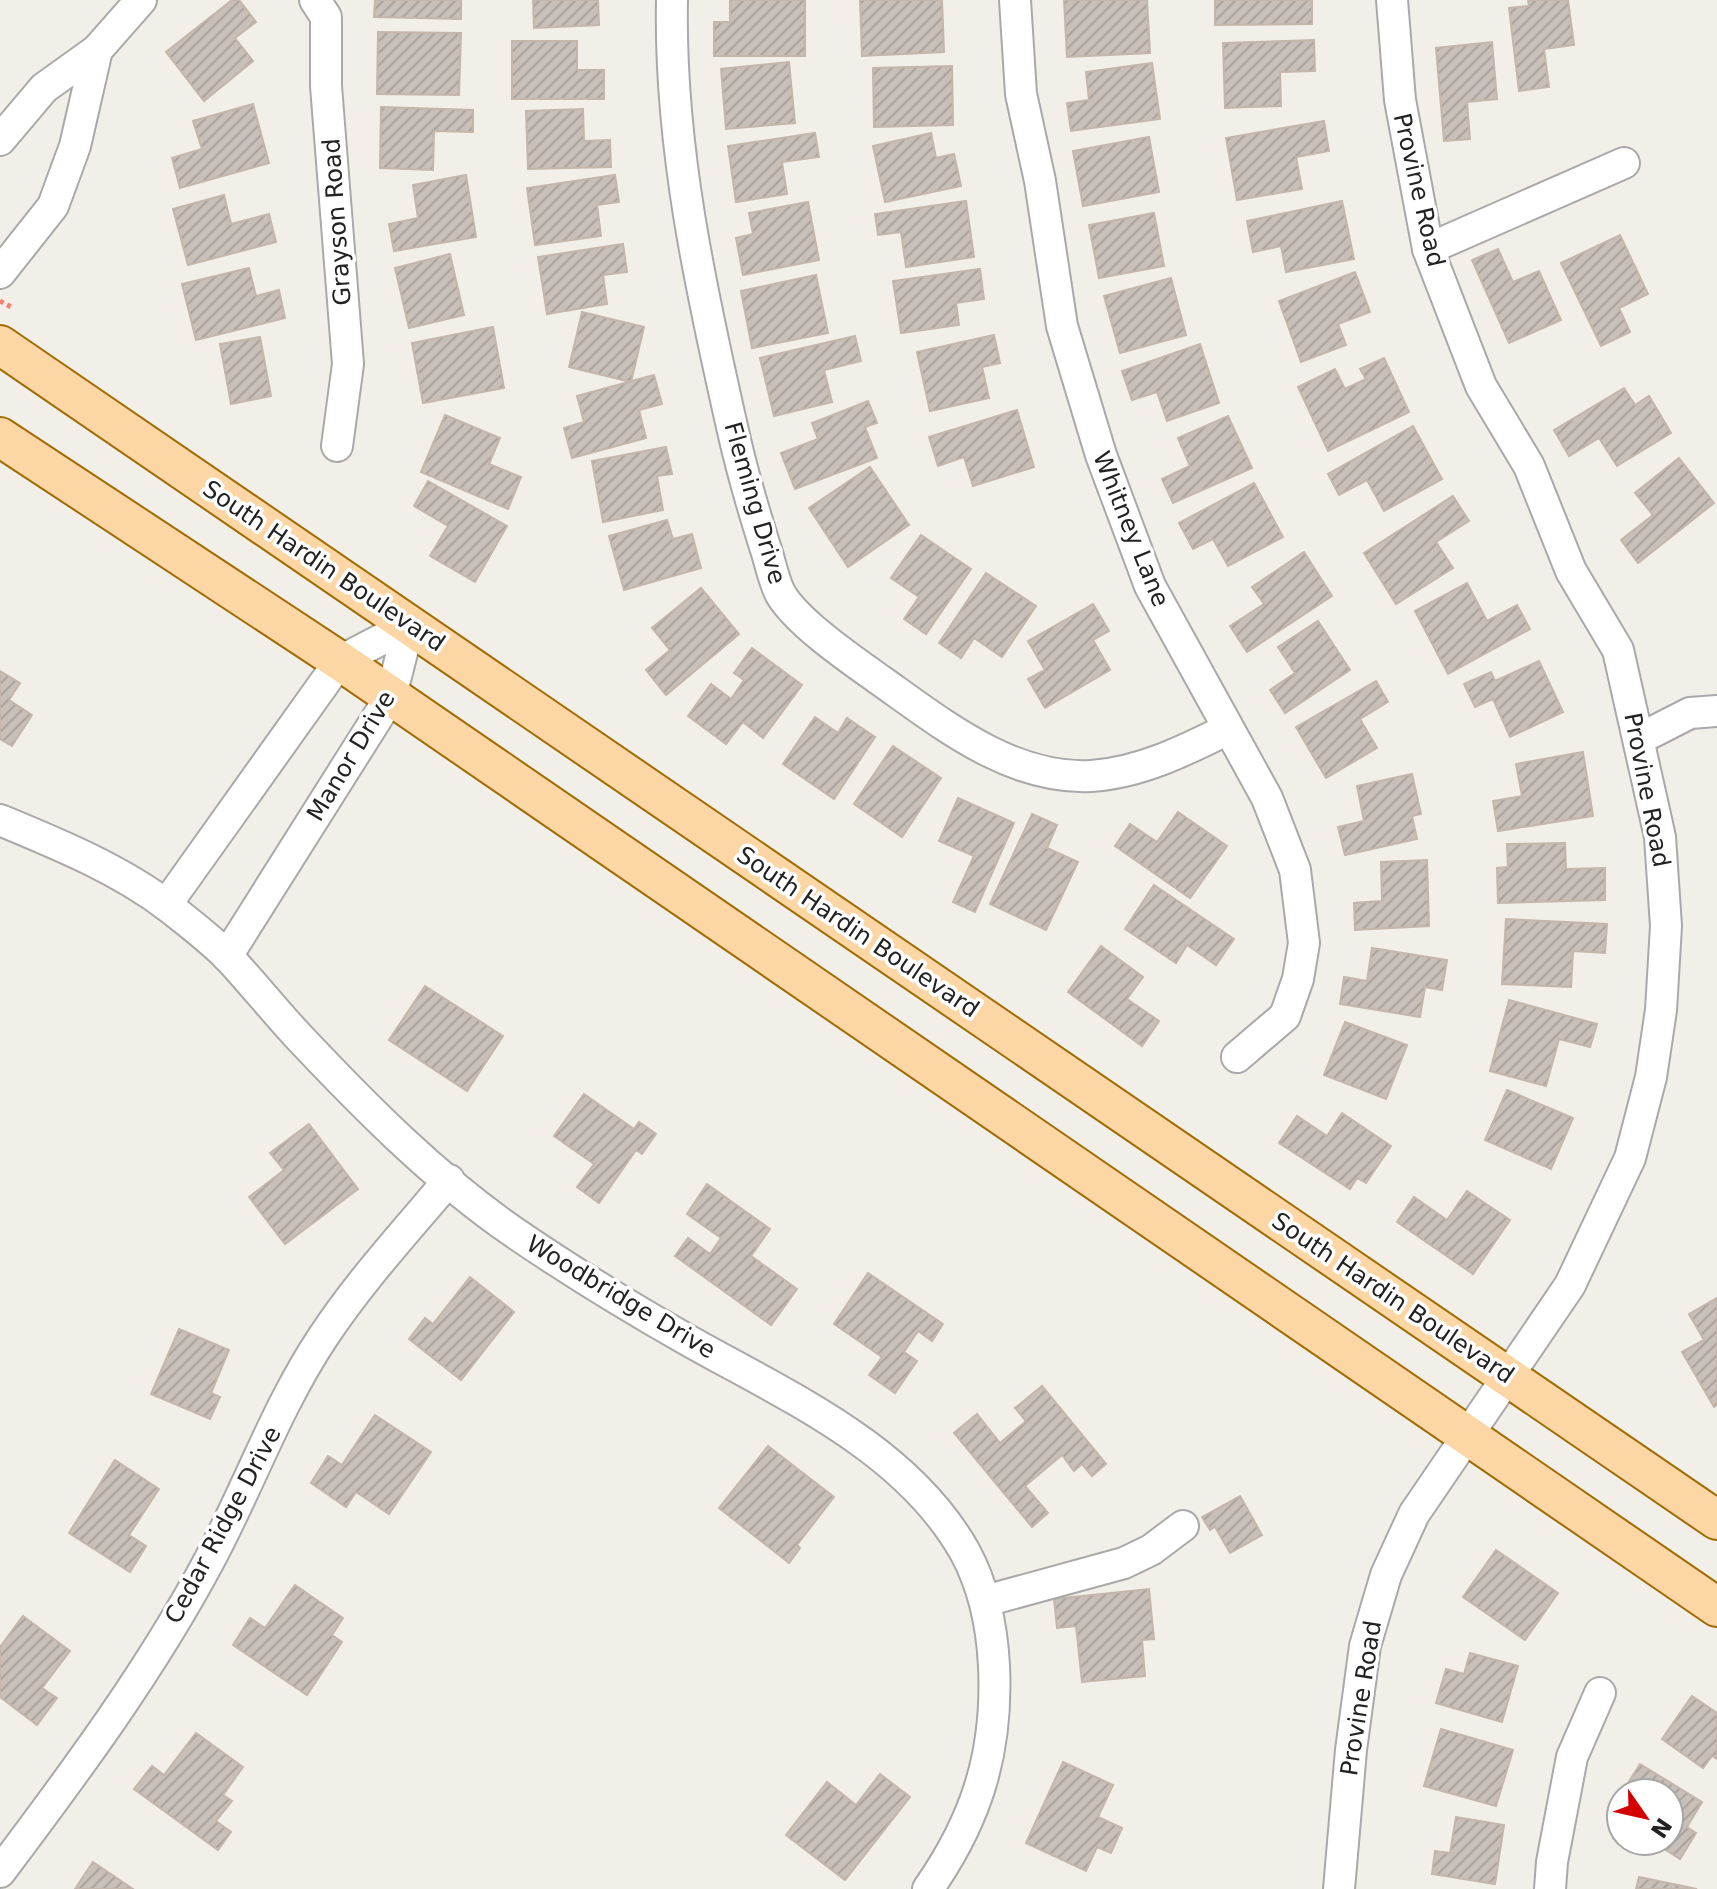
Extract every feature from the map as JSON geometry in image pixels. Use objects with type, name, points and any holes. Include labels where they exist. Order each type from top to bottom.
[{"type":"main road","name":"South Hardin Boulevard","points":[[0,345],[1717,1520]]},
{"type":"main road","points":[[0,437],[340,661],[1717,1607]]},
{"type":"street","points":[[0,140],[44,88],[97,50],[141,0]]},
{"type":"street","name":"Grayson Road","points":[[315,0],[326,17],[326,86],[348,364],[337,446]]},
{"type":"street","name":"Fleming Drive","points":[[672,0],[680,145],[704,301],[747,492],[780,594],[802,619],[864,669],[953,732],[1013,762],[1059,774],[1093,776],[1178,754],[1228,729]]},
{"type":"street","name":"Whitney Lane","points":[[1015,0],[1021,94],[1040,181],[1062,326],[1101,455],[1150,586],[1267,798],[1295,870],[1304,943],[1298,979],[1285,1016],[1237,1057]]},
{"type":"street","name":"Provine Road","points":[[1339,1889],[1351,1750],[1365,1646],[1386,1575],[1414,1514],[1570,1285],[1630,1158],[1651,1077],[1661,1010],[1666,926],[1660,837],[1618,650],[1571,571],[1529,466],[1481,386],[1428,249],[1400,100],[1392,0]]},
{"type":"street","points":[[0,273],[53,206],[75,146],[97,50]]},
{"type":"street","points":[[1428,249],[1624,163]]},
{"type":"street","points":[[166,905],[340,661],[409,625]]},
{"type":"street","name":"Manor Drive","points":[[227,956],[391,696],[409,625]]},
{"type":"street","points":[[1639,739],[1690,713],[1717,711]]},
{"type":"street","name":"Woodbridge Drive","points":[[0,820],[74,851],[166,905],[227,956],[352,1094],[512,1231],[597,1286],[789,1397],[899,1470],[955,1535],[968,1557],[985,1601],[993,1636],[995,1695],[992,1744],[982,1786],[963,1832],[928,1889]]},
{"type":"street","name":"Cedar Ridge Drive","points":[[0,1872],[86,1758],[139,1679],[209,1560],[300,1375],[323,1337],[350,1299],[449,1180]]},
{"type":"street","points":[[985,1601],[1124,1563],[1151,1550],[1183,1526]]},
{"type":"street","points":[[1550,1889],[1552,1862],[1572,1757],[1600,1693]]},
{"type":"path","points":[[0,301],[13,308]]},
{"type":"building","points":[[232,0],[239,0],[256,22],[235,38],[253,61],[204,101],[166,52]]},
{"type":"building","points":[[375,0],[461,0],[461,19],[374,17]]},
{"type":"building","points":[[533,0],[598,0],[599,25],[534,28]]},
{"type":"building","points":[[730,0],[805,0],[805,56],[714,56],[714,22],[730,22]]},
{"type":"building","points":[[860,0],[942,0],[944,52],[862,56]]},
{"type":"building","points":[[1064,0],[1147,0],[1150,53],[1067,57]]},
{"type":"building","points":[[1215,0],[1312,0],[1312,24],[1215,25]]},
{"type":"building","points":[[1528,0],[1568,0],[1574,45],[1544,49],[1549,87],[1519,91],[1509,8],[1529,6]]},
{"type":"building","points":[[378,32],[461,33],[459,95],[377,94]]},
{"type":"building","points":[[1314,40],[1315,71],[1280,72],[1281,106],[1225,108],[1223,43]]},
{"type":"building","points":[[512,41],[577,41],[577,70],[604,70],[604,99],[512,99]]},
{"type":"building","points":[[1492,42],[1497,99],[1467,102],[1470,139],[1444,141],[1436,48]]},
{"type":"building","points":[[789,62],[795,123],[726,129],[721,69]]},
{"type":"building","points":[[1152,63],[1160,119],[1071,131],[1067,103],[1089,100],[1086,72]]},
{"type":"building","points":[[952,66],[953,125],[874,127],[873,68]]},
{"type":"building","points":[[253,104],[269,163],[180,188],[172,158],[202,149],[193,121]]},
{"type":"building","points":[[381,107],[473,110],[473,132],[434,131],[433,170],[380,168]]},
{"type":"building","points":[[583,109],[584,141],[610,140],[611,167],[528,169],[526,111]]},
{"type":"building","points":[[1324,121],[1329,151],[1296,157],[1302,189],[1237,200],[1226,138]]},
{"type":"building","points":[[815,133],[819,157],[782,162],[787,194],[736,202],[728,146]]},
{"type":"building","points":[[931,133],[936,158],[954,154],[961,186],[885,202],[873,146]]},
{"type":"building","points":[[1149,137],[1159,192],[1083,206],[1073,151]]},
{"type":"building","points":[[466,175],[476,237],[394,251],[389,224],[418,218],[413,185]]},
{"type":"building","points":[[615,175],[619,202],[597,205],[601,236],[535,245],[527,188]]},
{"type":"building","points":[[224,195],[231,224],[269,214],[276,242],[188,265],[173,209]]},
{"type":"building","points":[[966,201],[974,257],[906,267],[901,232],[878,235],[875,214]]},
{"type":"building","points":[[1342,201],[1354,259],[1286,272],[1281,246],[1253,252],[1247,221]]},
{"type":"building","points":[[808,202],[819,260],[743,275],[736,238],[753,234],[749,213]]},
{"type":"building","points":[[1154,213],[1164,266],[1099,278],[1089,225]]},
{"type":"building","points":[[1620,235],[1648,294],[1619,308],[1630,332],[1601,346],[1561,263]]},
{"type":"building","points":[[623,244],[627,272],[603,275],[607,304],[547,314],[538,257]]},
{"type":"building","points":[[1498,249],[1513,282],[1539,271],[1561,320],[1509,343],[1472,260]]},
{"type":"building","points":[[450,254],[464,315],[409,328],[395,268]]},
{"type":"building","points":[[249,268],[256,296],[279,290],[285,318],[196,340],[182,284]]},
{"type":"building","points":[[980,269],[984,299],[956,303],[959,325],[901,333],[893,281]]},
{"type":"building","points":[[1355,272],[1370,312],[1338,324],[1346,345],[1301,362],[1279,301]]},
{"type":"building","points":[[816,275],[828,333],[752,348],[741,291]]},
{"type":"building","points":[[1171,278],[1186,335],[1120,353],[1104,296]]},
{"type":"building","points":[[582,312],[644,327],[631,382],[569,367]]},
{"type":"building","points":[[493,327],[504,388],[423,403],[412,343]]},
{"type":"building","points":[[994,335],[1000,363],[982,367],[989,398],[930,411],[917,352]]},
{"type":"building","points":[[855,336],[861,361],[824,370],[832,402],[774,416],[760,358]]},
{"type":"building","points":[[260,337],[271,396],[231,404],[220,344]]},
{"type":"building","points":[[1200,344],[1219,403],[1167,421],[1157,392],[1132,400],[1122,371]]},
{"type":"building","points":[[1384,358],[1409,412],[1328,451],[1298,387],[1335,369],[1345,389],[1366,379],[1360,369]]},
{"type":"building","points":[[654,375],[662,404],[639,410],[646,438],[572,458],[564,428],[584,422],[577,396]]},
{"type":"building","points":[[1624,388],[1635,405],[1649,396],[1671,433],[1617,466],[1599,438],[1569,456],[1554,430]]},
{"type":"building","points":[[868,401],[877,423],[865,427],[877,458],[795,489],[781,453],[818,439],[812,423]]},
{"type":"building","points":[[1017,410],[1034,467],[973,486],[964,457],[938,466],[929,437]]},
{"type":"building","points":[[445,415],[500,438],[489,464],[521,477],[508,509],[421,472]]},
{"type":"building","points":[[1228,416],[1252,468],[1173,503],[1162,479],[1190,466],[1178,438]]},
{"type":"building","points":[[1413,426],[1442,479],[1384,511],[1367,480],[1339,495],[1328,474]]},
{"type":"building","points":[[666,447],[672,474],[657,476],[663,510],[603,522],[592,461]]},
{"type":"building","points":[[1679,458],[1714,503],[1638,563],[1621,540],[1653,515],[1635,493]]},
{"type":"building","points":[[870,467],[909,525],[848,567],[809,508]]},
{"type":"building","points":[[428,481],[507,526],[475,582],[430,556],[448,526],[414,506]]},
{"type":"building","points":[[1254,483],[1283,537],[1228,566],[1213,539],[1193,549],[1179,523]]},
{"type":"building","points":[[1453,496],[1469,521],[1436,542],[1453,568],[1396,604],[1364,553]]},
{"type":"building","points":[[667,520],[673,539],[692,534],[701,568],[624,590],[609,536]]},
{"type":"building","points":[[921,535],[971,569],[926,634],[904,619],[919,597],[891,578]]},
{"type":"building","points":[[1304,552],[1332,596],[1247,652],[1230,626],[1264,604],[1252,587]]},
{"type":"building","points":[[986,573],[1036,606],[1002,657],[974,638],[961,658],[939,643]]},
{"type":"building","points":[[1467,583],[1487,621],[1517,605],[1530,629],[1448,674],[1415,611]]},
{"type":"building","points":[[701,588],[739,634],[666,695],[646,670],[670,650],[652,628]]},
{"type":"building","points":[[1093,604],[1109,631],[1093,640],[1110,670],[1045,708],[1028,679],[1045,670],[1028,641]]},
{"type":"building","points":[[1318,621],[1350,670],[1285,713],[1270,690],[1295,673],[1278,647]]},
{"type":"building","points":[[752,648],[802,685],[763,738],[743,722],[726,744],[688,716],[711,684],[731,699],[744,680],[734,673]]},
{"type":"building","points":[[1539,661],[1563,712],[1510,737],[1493,699],[1475,707],[1464,684],[1491,672],[1495,681]]},
{"type":"building","points":[[0,671],[20,683],[9,700],[32,715],[12,746],[0,739]]},
{"type":"building","points":[[1376,681],[1388,702],[1360,719],[1377,748],[1326,778],[1296,727]]},
{"type":"building","points":[[815,717],[838,733],[847,718],[875,737],[834,799],[783,764]]},
{"type":"building","points":[[893,746],[941,778],[902,837],[854,804]]},
{"type":"building","points":[[1583,752],[1593,816],[1498,831],[1493,801],[1522,796],[1516,764]]},
{"type":"building","points":[[1412,774],[1421,814],[1412,816],[1417,839],[1345,855],[1338,827],[1364,821],[1357,786]]},
{"type":"building","points":[[958,798],[1014,823],[975,912],[953,902],[974,856],[939,841]]},
{"type":"building","points":[[1178,812],[1227,846],[1190,898],[1115,846],[1130,824],[1157,842]]},
{"type":"building","points":[[1032,814],[1057,825],[1047,848],[1078,862],[1046,930],[990,904]]},
{"type":"building","points":[[1565,843],[1566,869],[1605,868],[1605,900],[1498,903],[1497,868],[1508,867],[1507,844]]},
{"type":"building","points":[[1427,860],[1429,926],[1355,930],[1354,903],[1382,901],[1381,862]]},
{"type":"building","points":[[1154,885],[1234,939],[1216,965],[1187,945],[1176,963],[1125,929]]},
{"type":"building","points":[[1506,919],[1607,924],[1605,953],[1573,951],[1571,987],[1502,984]]},
{"type":"building","points":[[1101,946],[1143,977],[1127,999],[1159,1021],[1142,1046],[1068,992]]},
{"type":"building","points":[[1372,948],[1447,960],[1442,990],[1425,987],[1420,1017],[1340,1004],[1344,977],[1367,981]]},
{"type":"building","points":[[425,986],[503,1036],[467,1091],[389,1040]]},
{"type":"building","points":[[1509,1000],[1597,1024],[1590,1047],[1559,1039],[1546,1086],[1490,1071]]},
{"type":"building","points":[[1345,1022],[1407,1045],[1386,1099],[1324,1075]]},
{"type":"building","points":[[1507,1090],[1573,1118],[1551,1169],[1485,1140]]},
{"type":"building","points":[[584,1094],[634,1129],[639,1122],[656,1134],[642,1154],[636,1150],[599,1203],[577,1187],[594,1164],[554,1136]]},
{"type":"building","points":[[1342,1113],[1391,1146],[1366,1183],[1357,1178],[1350,1189],[1279,1143],[1297,1116],[1327,1136]]},
{"type":"building","points":[[309,1124],[358,1189],[285,1244],[249,1197],[284,1170],[270,1153]]},
{"type":"building","points":[[707,1184],[770,1229],[751,1256],[797,1289],[771,1325],[675,1256],[688,1238],[710,1254],[721,1238],[687,1214]]},
{"type":"building","points":[[1467,1191],[1510,1220],[1473,1274],[1397,1222],[1414,1197],[1447,1220]]},
{"type":"building","points":[[868,1273],[943,1324],[932,1341],[918,1331],[904,1352],[917,1361],[895,1393],[869,1375],[882,1357],[834,1324]]},
{"type":"building","points":[[470,1277],[514,1312],[461,1380],[409,1339],[425,1318],[433,1324]]},
{"type":"building","points":[[1717,1298],[1717,1405],[1714,1407],[1682,1352],[1704,1340],[1689,1314]]},
{"type":"building","points":[[179,1329],[229,1350],[211,1393],[220,1397],[210,1419],[151,1394]]},
{"type":"building","points":[[1042,1386],[1106,1464],[1092,1476],[1082,1464],[1074,1471],[1062,1455],[1025,1486],[1048,1513],[1032,1527],[954,1433],[977,1414],[1000,1443],[1026,1421],[1015,1408]]},
{"type":"building","points":[[375,1415],[431,1452],[389,1514],[356,1492],[346,1507],[311,1483],[328,1456],[342,1465]]},
{"type":"building","points":[[768,1446],[834,1497],[797,1545],[800,1548],[789,1563],[719,1508]]},
{"type":"building","points":[[115,1460],[159,1489],[129,1535],[146,1546],[130,1572],[69,1533]]},
{"type":"building","points":[[1240,1496],[1262,1535],[1230,1553],[1215,1527],[1210,1530],[1202,1517]]},
{"type":"building","points":[[1496,1550],[1558,1593],[1525,1640],[1463,1597]]},
{"type":"building","points":[[295,1585],[343,1618],[332,1635],[342,1642],[307,1695],[233,1645],[250,1618],[265,1628]]},
{"type":"building","points":[[1149,1589],[1154,1639],[1142,1640],[1145,1676],[1082,1682],[1076,1626],[1057,1628],[1054,1599]]},
{"type":"building","points":[[23,1616],[70,1651],[42,1688],[57,1698],[37,1725],[0,1697],[0,1647]]},
{"type":"building","points":[[1470,1653],[1518,1666],[1502,1722],[1436,1703],[1446,1669],[1464,1674]]},
{"type":"building","points":[[1692,1696],[1717,1713],[1717,1759],[1712,1756],[1703,1768],[1662,1739]]},
{"type":"building","points":[[1441,1729],[1513,1750],[1496,1806],[1424,1786]]},
{"type":"building","points":[[196,1733],[243,1767],[223,1795],[232,1801],[216,1821],[231,1832],[218,1850],[134,1789],[152,1766],[164,1775]]},
{"type":"building","points":[[1063,1762],[1113,1785],[1098,1817],[1122,1828],[1111,1853],[1097,1847],[1086,1871],[1026,1843]]},
{"type":"building","points":[[1640,1764],[1661,1777],[1632,1777]]},
{"type":"building","points":[[880,1774],[910,1797],[845,1880],[786,1835],[827,1782],[856,1805]]},
{"type":"building","points":[[1685,1792],[1702,1802],[1687,1827],[1696,1833],[1685,1851]]},
{"type":"building","points":[[1456,1817],[1504,1825],[1495,1884],[1432,1874],[1435,1851],[1450,1853]]},
{"type":"building","points":[[93,1862],[133,1889],[75,1889]]},
{"type":"building","points":[[1639,1877],[1697,1889],[1636,1889]]}]
